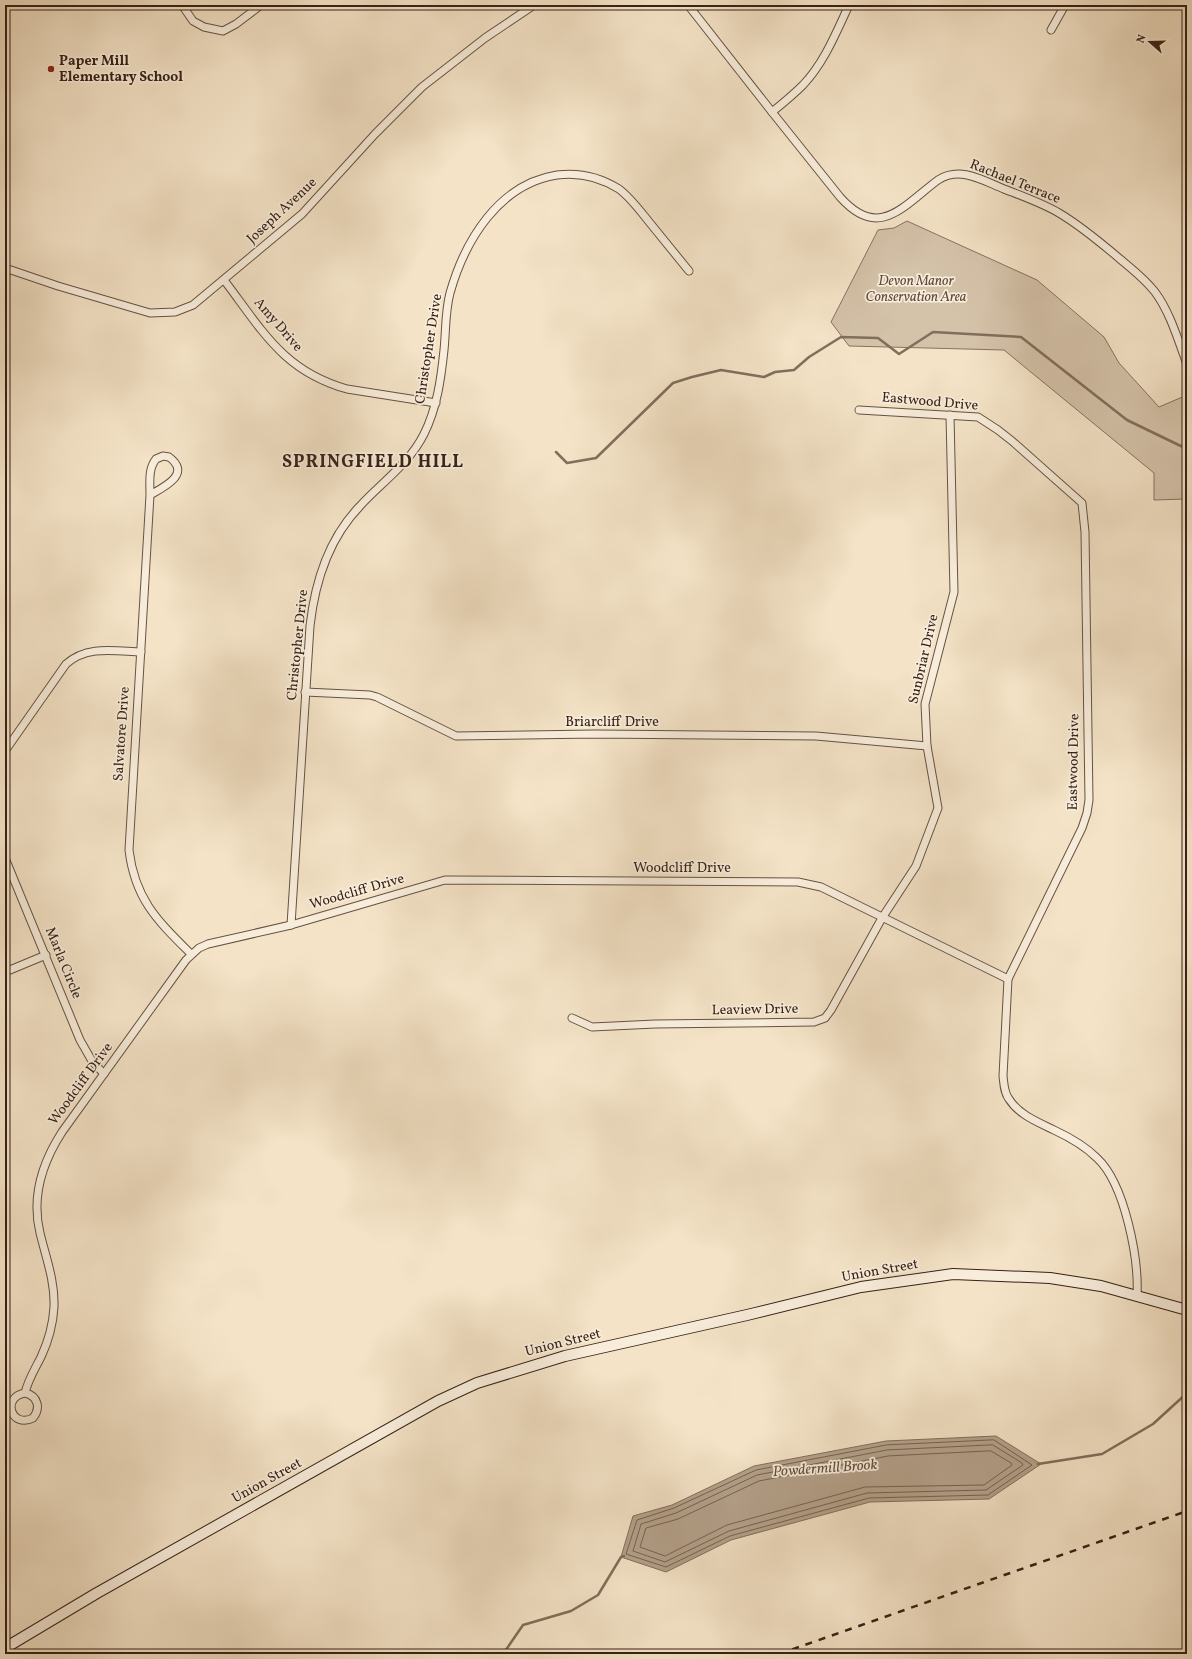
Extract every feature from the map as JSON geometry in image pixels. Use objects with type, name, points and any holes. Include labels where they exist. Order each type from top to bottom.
[{"type":"main road","name":"Union Street","points":[[5,1648],[103,1589],[438,1401],[477,1383],[525,1367],[565,1356],[747,1315],[861,1287],[952,1274],[1050,1278],[1100,1286],[1187,1310]]},
{"type":"street","points":[[182,5],[193,21],[204,27],[223,31],[236,24],[261,5]]},
{"type":"street","name":"Joseph Avenue","points":[[5,268],[58,286],[150,313],[175,312],[193,305],[302,214],[375,134],[422,87],[485,38],[534,5]]},
{"type":"street","name":"Rachael Terrace","points":[[688,5],[850,208],[860,215],[878,219],[890,216],[938,180],[947,175],[956,173],[973,176],[1043,205],[1063,215],[1096,239],[1138,274],[1155,292],[1164,308],[1187,364]]},
{"type":"street","points":[[772,112],[803,86],[816,69],[849,5]]},
{"type":"street","points":[[1050,30],[1065,5]]},
{"type":"street","name":"Christopher Drive","points":[[291,925],[311,611],[318,578],[336,538],[353,514],[400,468],[415,449],[424,434],[436,402],[444,349],[446,318],[455,279],[470,246],[482,225],[502,200],[522,186],[551,176],[570,174],[592,177],[606,182],[625,194],[688,271]]},
{"type":"street","name":"Amy Drive","points":[[224,280],[275,347],[307,373],[334,385],[347,388],[436,402]]},
{"type":"street","name":"Eastwood Drive","points":[[859,410],[978,417],[998,430],[1082,503],[1084,513],[1089,800],[1087,813],[1072,849],[1008,979],[1003,1076],[1004,1088],[1008,1099],[1015,1107],[1024,1114],[1080,1144],[1101,1162],[1110,1174],[1125,1212],[1130,1232],[1138,1280],[1137,1296]]},
{"type":"street","name":"Sunbriar Drive","points":[[882,918],[916,866],[938,808],[927,746],[925,704],[954,592],[950,415]]},
{"type":"street","name":"Salvatore Drive","points":[[150,495],[175,478],[178,468],[169,457],[163,456],[156,459],[153,463],[150,475],[129,838],[130,863],[138,888],[149,909],[191,954]]},
{"type":"street","points":[[5,751],[66,664],[72,658],[86,652],[98,650],[140,652]]},
{"type":"street","name":"Briarcliff Drive","points":[[305,692],[370,695],[377,697],[456,736],[595,734],[816,736],[927,746]]},
{"type":"street","name":"Marla Circle","points":[[5,858],[84,1049],[92,1061],[104,1074]]},
{"type":"street","name":"Woodcliff Drive","points":[[25,1394],[28,1382],[45,1347],[52,1327],[54,1307],[52,1276],[40,1233],[37,1214],[37,1194],[40,1176],[47,1158],[56,1141],[191,954],[208,944],[291,925],[445,880],[798,882],[821,887],[1008,979]]},
{"type":"street","name":"Leaview Drive","points":[[572,1018],[592,1027],[819,1021],[825,1018],[831,1010],[882,918]]},
{"type":"street","points":[[5,972],[46,955]]},
{"type":"green space","name":"Devon Manor Conservation Area","points":[[907,221],[1037,280],[1104,337],[1119,363],[1159,407],[1187,395],[1187,499],[1154,500],[1154,473],[1004,350],[849,346],[831,322],[878,230],[894,228]]},
{"type":"water","points":[[996,1436],[1041,1464],[989,1499],[870,1502],[731,1540],[666,1572],[621,1557],[633,1516],[672,1505],[754,1466],[886,1441]]},
{"type":"waterway","points":[[556,452],[567,463],[596,458],[673,383],[721,370],[764,377],[775,372],[794,370],[809,357],[841,337],[878,338],[899,354],[933,332],[1021,337],[1127,420],[1187,449]]},
{"type":"waterway","name":"Powdermill Brook","points":[[1038,1464],[1102,1454],[1153,1424],[1187,1393]]},
{"type":"waterway","name":"Powdermill Brook","points":[[503,1654],[523,1625],[571,1611],[598,1595],[621,1557],[624,1556]]},
{"type":"railway","points":[[779,1654],[1187,1511]]},
{"type":"place","name":"Paper Mill Elementary School","points":[[51,69]]},
{"type":"district","name":"SPRINGFIELD HILL","points":[[373,462]]}]
